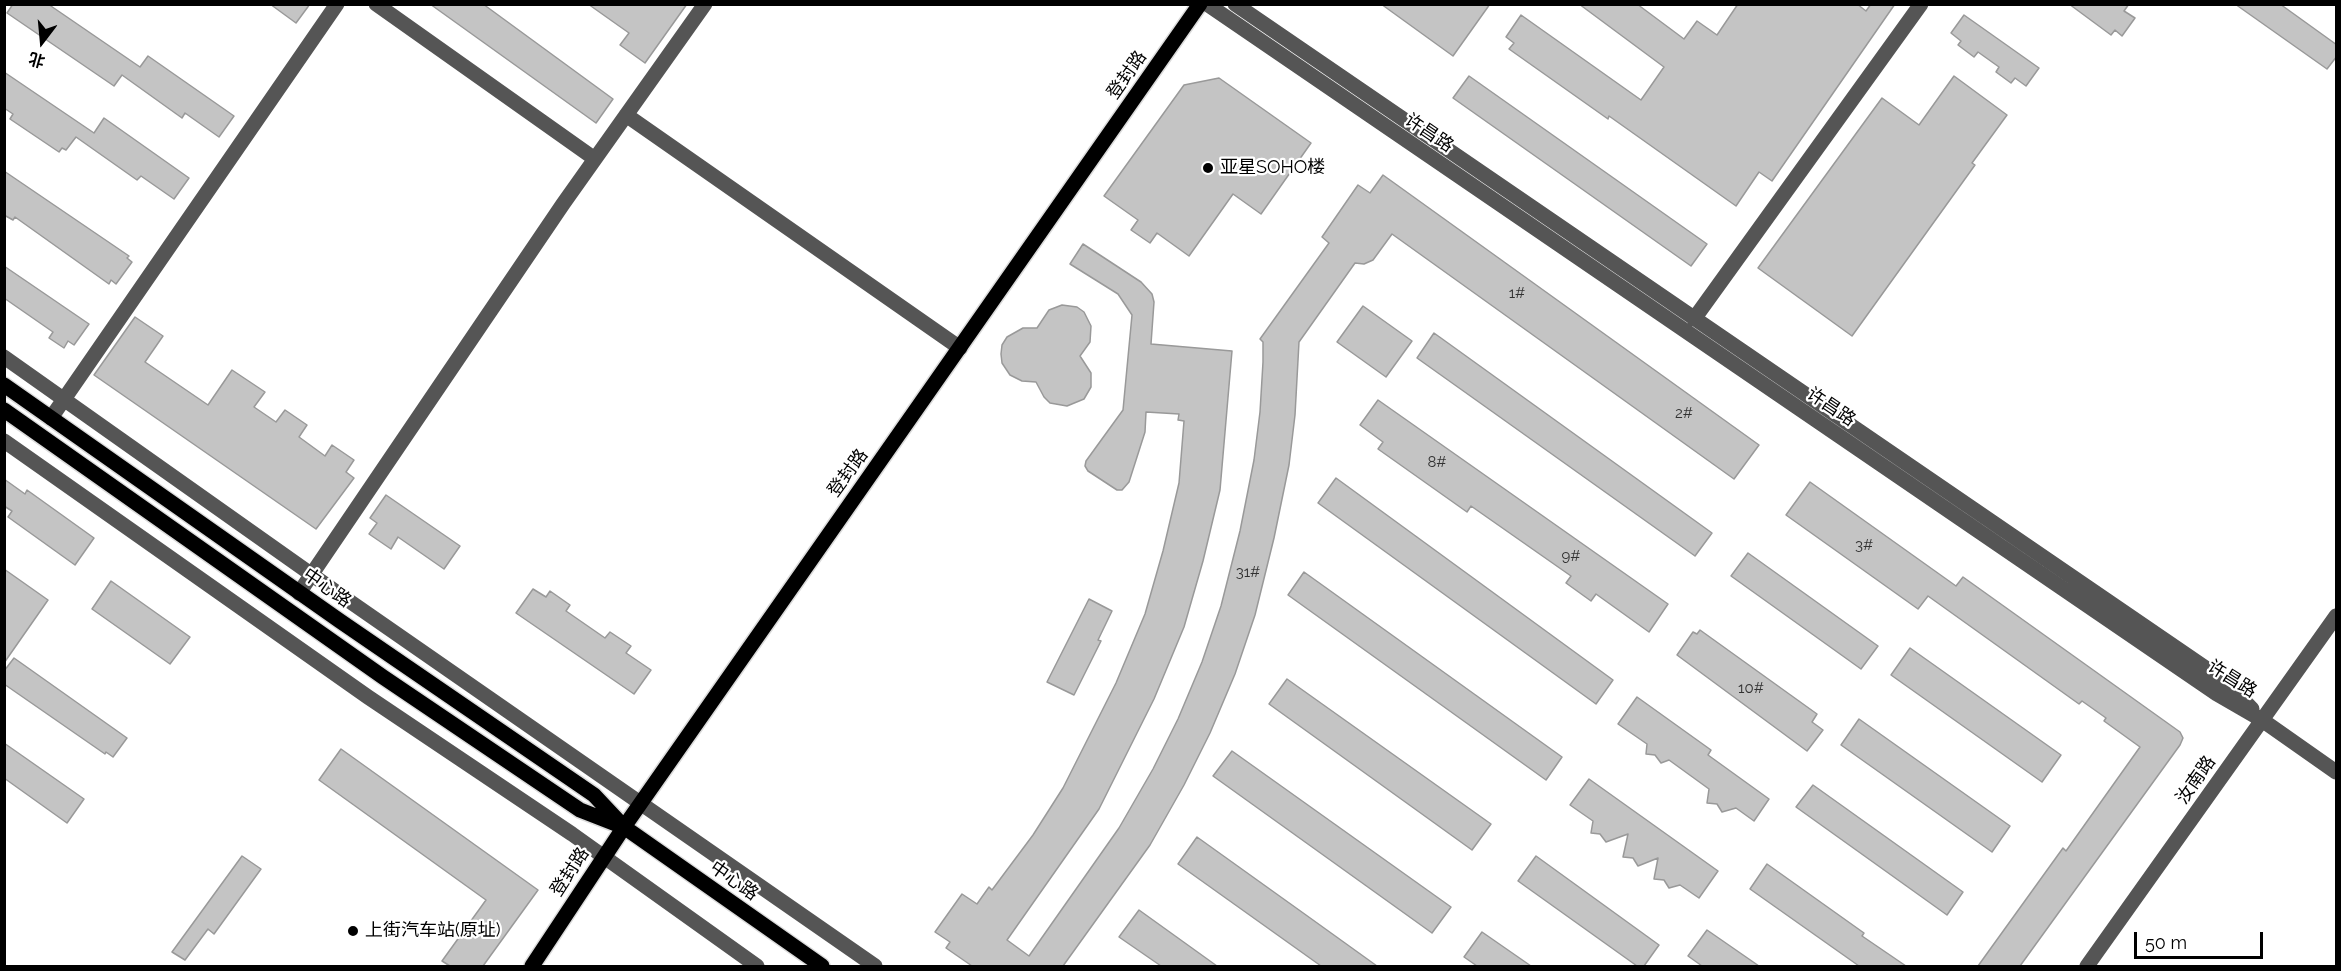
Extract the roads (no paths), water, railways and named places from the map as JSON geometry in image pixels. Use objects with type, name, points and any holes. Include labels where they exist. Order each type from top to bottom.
[{"type":"main road","name":"登封路","points":[[532,966],[640,803],[1200,4]]},
{"type":"main road","name":"中心路","points":[[4,385],[594,795],[624,827],[822,966]]},
{"type":"main road","name":"中心路","points":[[4,410],[402,690],[580,810],[624,827]]},
{"type":"street","points":[[51,418],[337,4]]},
{"type":"street","points":[[376,4],[595,159]]},
{"type":"street","points":[[299,592],[595,159],[705,4]]},
{"type":"street","name":"许昌路","points":[[1207,4],[2198,681],[2262,720]]},
{"type":"street","name":"许昌路","points":[[1235,4],[2226,682],[2262,720]]},
{"type":"street","points":[[1694,319],[1921,4]]},
{"type":"street","points":[[626,115],[960,348]]},
{"type":"street","points":[[4,357],[311,574],[875,966]]},
{"type":"street","points":[[4,441],[757,966]]},
{"type":"street","name":"汝南路","points":[[2087,966],[2337,616]]},
{"type":"street","points":[[2262,720],[2337,772]]},
{"type":"place","name":"亚星SOHO楼","points":[[1208,168]]},
{"type":"place","name":"上街汽车站(原址)","points":[[353,931]]}]
